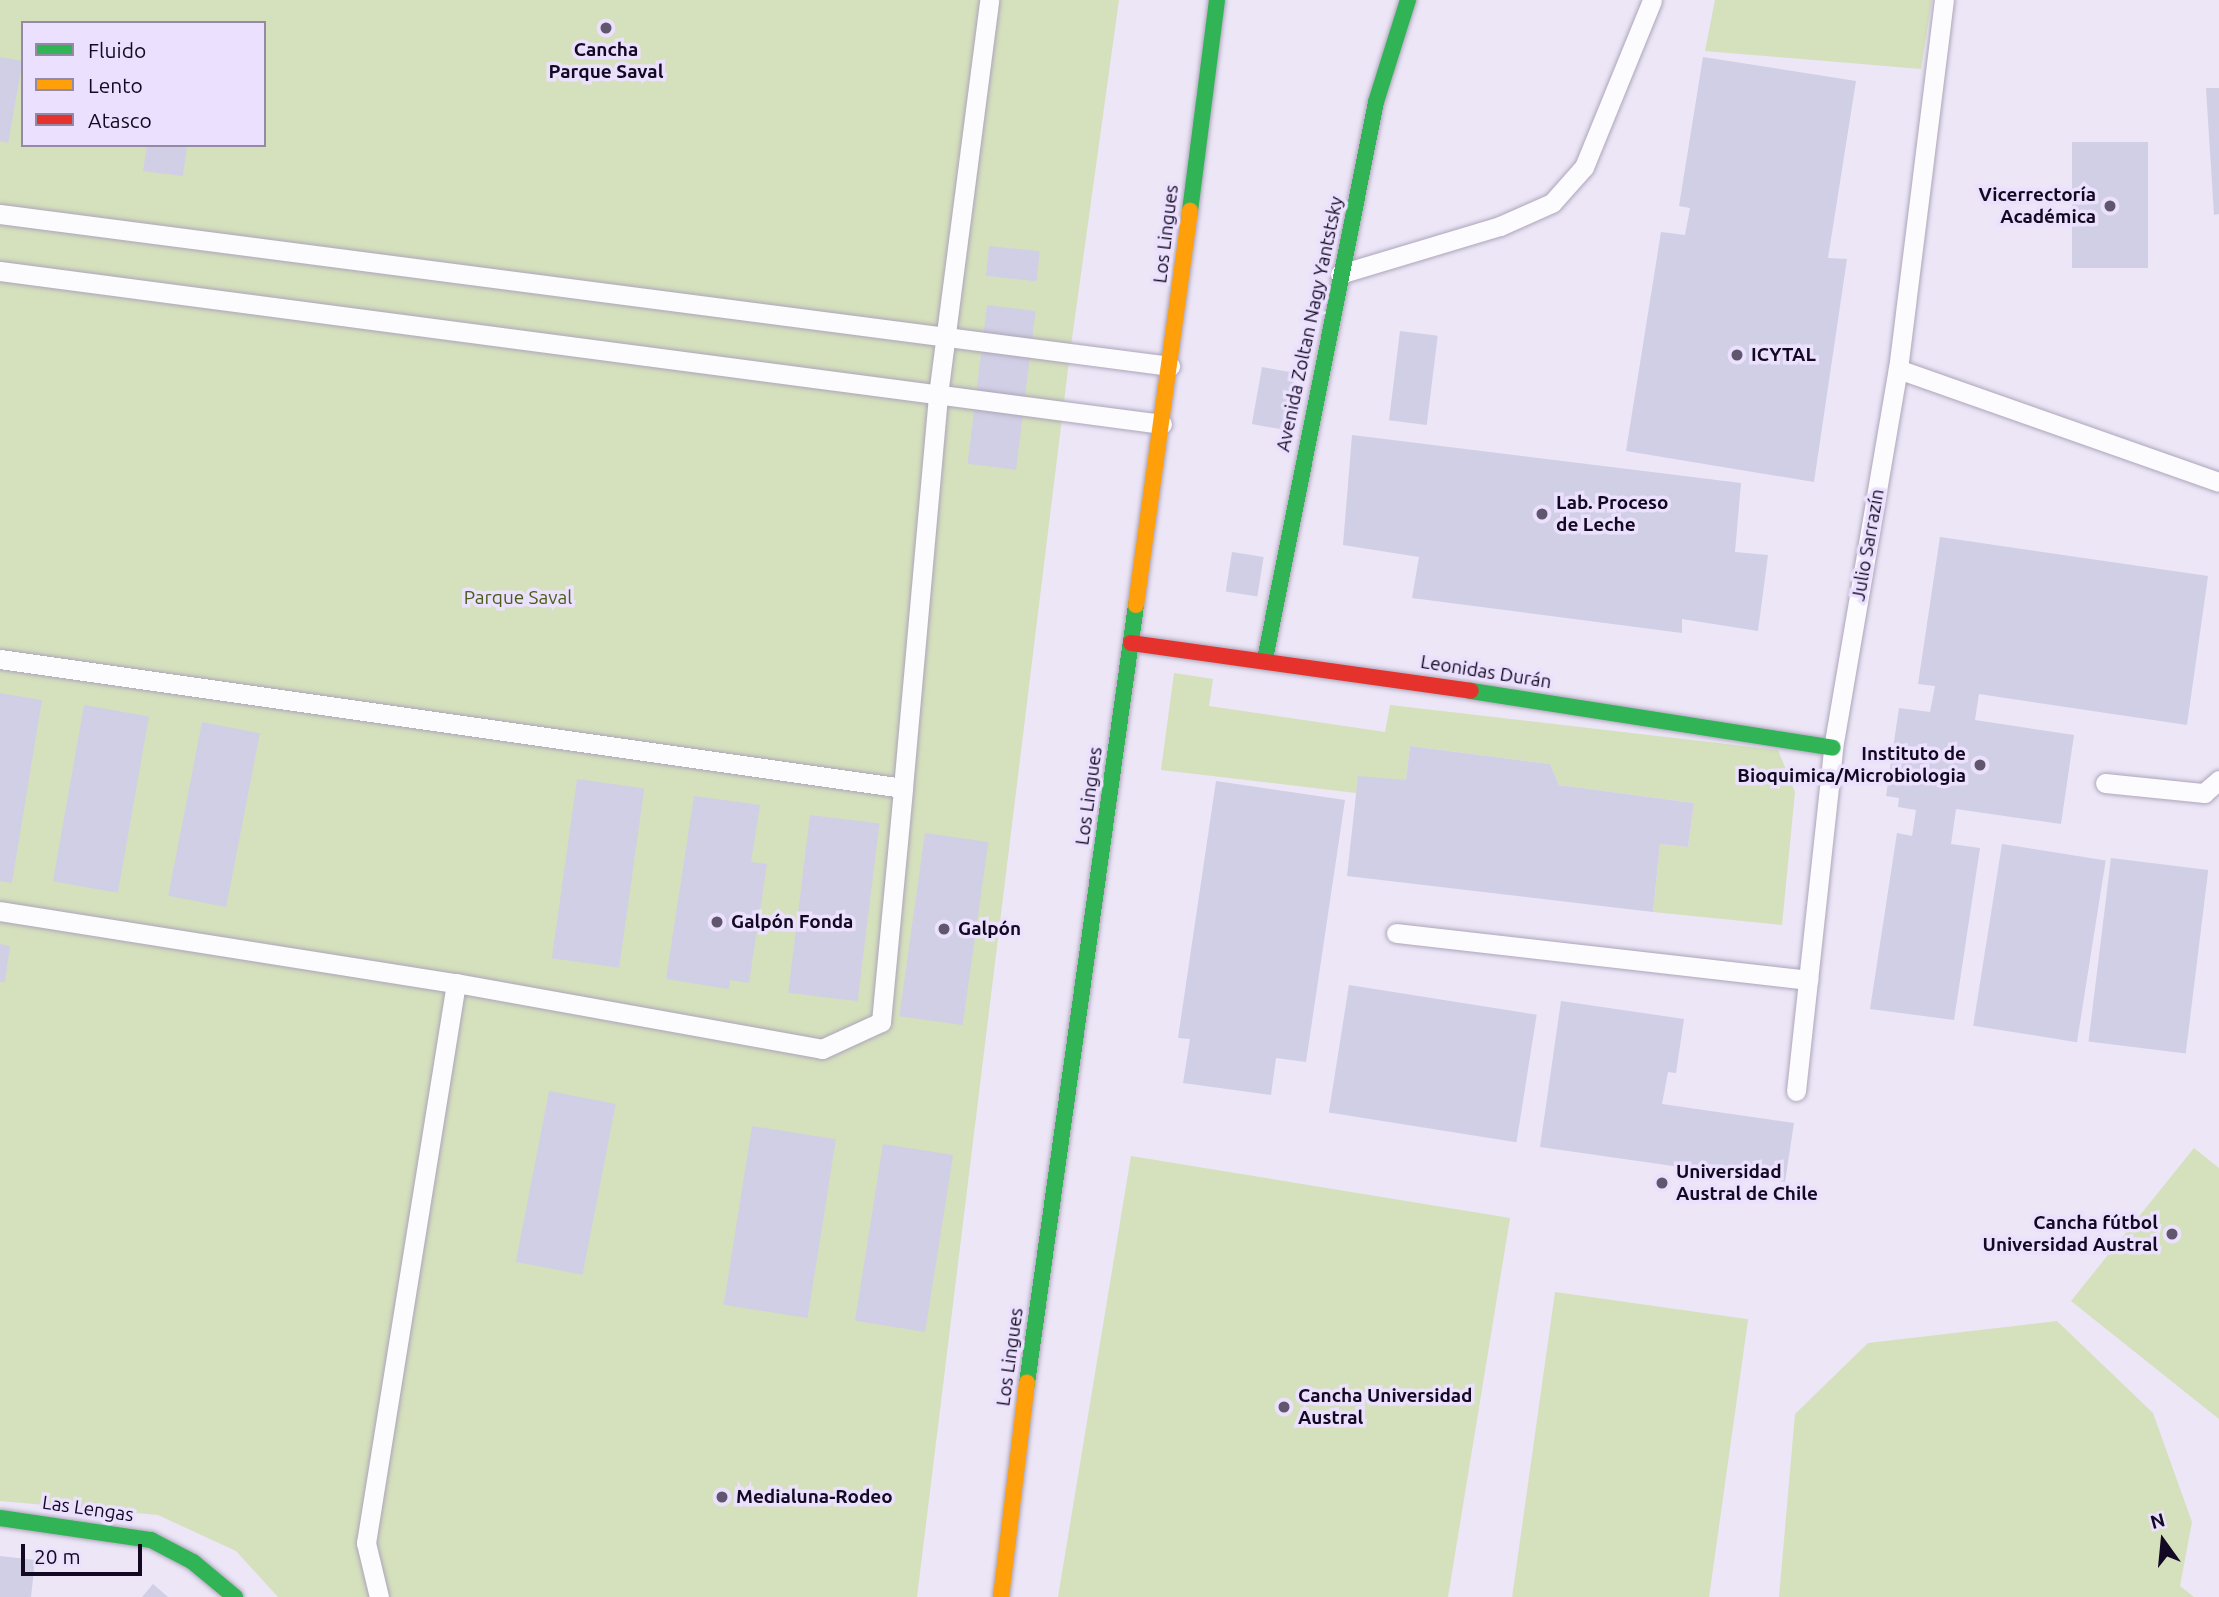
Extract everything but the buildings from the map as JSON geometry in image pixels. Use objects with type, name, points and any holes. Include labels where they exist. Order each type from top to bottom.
[{"type":"street","name":"Los Lingues","points":[[1001,1597],[1006,1535],[1171,366],[1217,0]]},
{"type":"street","name":"Avenida Zoltan Nagy Yantstsky","points":[[1265,659],[1376,102],[1408,0]]},
{"type":"street","name":"Leonidas Durán","points":[[1131,643],[1265,659],[1833,748]]},
{"type":"street","name":"Las Lengas","points":[[0,1517],[152,1540],[193,1562],[235,1597]]},
{"type":"lane","points":[[0,911],[456,983],[822,1049],[881,1022],[938,395],[989,0]]},
{"type":"lane","points":[[1340,274],[1500,226],[1552,203],[1584,167],[1653,0]]},
{"type":"lane","name":"Julio Sarrazín","points":[[1796,1091],[1833,748],[1898,369],[1944,0]]},
{"type":"lane","points":[[0,214],[1171,366]]},
{"type":"lane","points":[[0,271],[1162,424]]},
{"type":"lane","points":[[1898,369],[2219,482]]},
{"type":"lane","points":[[0,659],[903,788]]},
{"type":"lane","points":[[2105,783],[2204,793],[2219,780]]},
{"type":"lane","points":[[1396,933],[1808,980]]},
{"type":"lane","points":[[379,1597],[366,1543],[456,983]]},
{"type":"green space","name":"Parque Saval","points":[[0,0],[1119,0],[1070,353],[917,1597],[278,1597],[236,1551],[158,1515],[0,1501]]},
{"type":"green space","points":[[1715,0],[1932,0],[1921,69],[1705,51]]},
{"type":"green space","points":[[1174,673],[1213,679],[1209,706],[1385,732],[1390,705],[1778,750],[1795,792],[1782,925],[1653,912],[1660,844],[1688,847],[1694,803],[1559,785],[1550,764],[1410,746],[1406,780],[1356,793],[1161,770]]},
{"type":"green space","name":"Cancha fútbol Universidad Austral","points":[[2194,1148],[2219,1168],[2219,1419],[2071,1301]]},
{"type":"green space","name":"Cancha Universidad Austral","points":[[1131,1156],[1510,1218],[1448,1597],[1058,1597]]},
{"type":"green space","points":[[1555,1292],[1748,1319],[1709,1597],[1512,1597]]},
{"type":"green space","points":[[2057,1321],[2153,1413],[2192,1522],[2180,1586],[2194,1597],[1779,1597],[1795,1414],[1868,1343]]},
{"type":"traffic: fast","points":[[1190,211],[1217,0]]},
{"type":"traffic: fast","points":[[1265,659],[1376,102],[1408,0]]},
{"type":"traffic: fast","points":[[1027,1383],[1136,605]]},
{"type":"traffic: fast","points":[[1471,691],[1833,748]]},
{"type":"traffic: fast","points":[[0,1518],[151,1540],[193,1562],[235,1597]]},
{"type":"traffic: slow","points":[[1136,605],[1190,211]]},
{"type":"traffic: slow","points":[[1001,1597],[1027,1383]]},
{"type":"traffic: jam","points":[[1131,643],[1471,691]]},
{"type":"place","name":"Cancha Parque Saval","points":[[606,28]]},
{"type":"place","name":"Vicerrectoría Académica","points":[[2110,206]]},
{"type":"place","name":"ICYTAL","points":[[1737,355]]},
{"type":"place","name":"Lab. Proceso de Leche","points":[[1542,514]]},
{"type":"place","name":"Instituto de Bioquimica/Microbiologia","points":[[1980,765]]},
{"type":"place","name":"Galpón Fonda","points":[[717,922]]},
{"type":"place","name":"Galpón","points":[[944,929]]},
{"type":"place","name":"Universidad Austral de Chile","points":[[1662,1183]]},
{"type":"place","name":"Cancha fútbol Universidad Austral","points":[[2172,1234]]},
{"type":"place","name":"Cancha Universidad Austral","points":[[1284,1407]]},
{"type":"place","name":"Medialuna-Rodeo","points":[[722,1497]]}]
